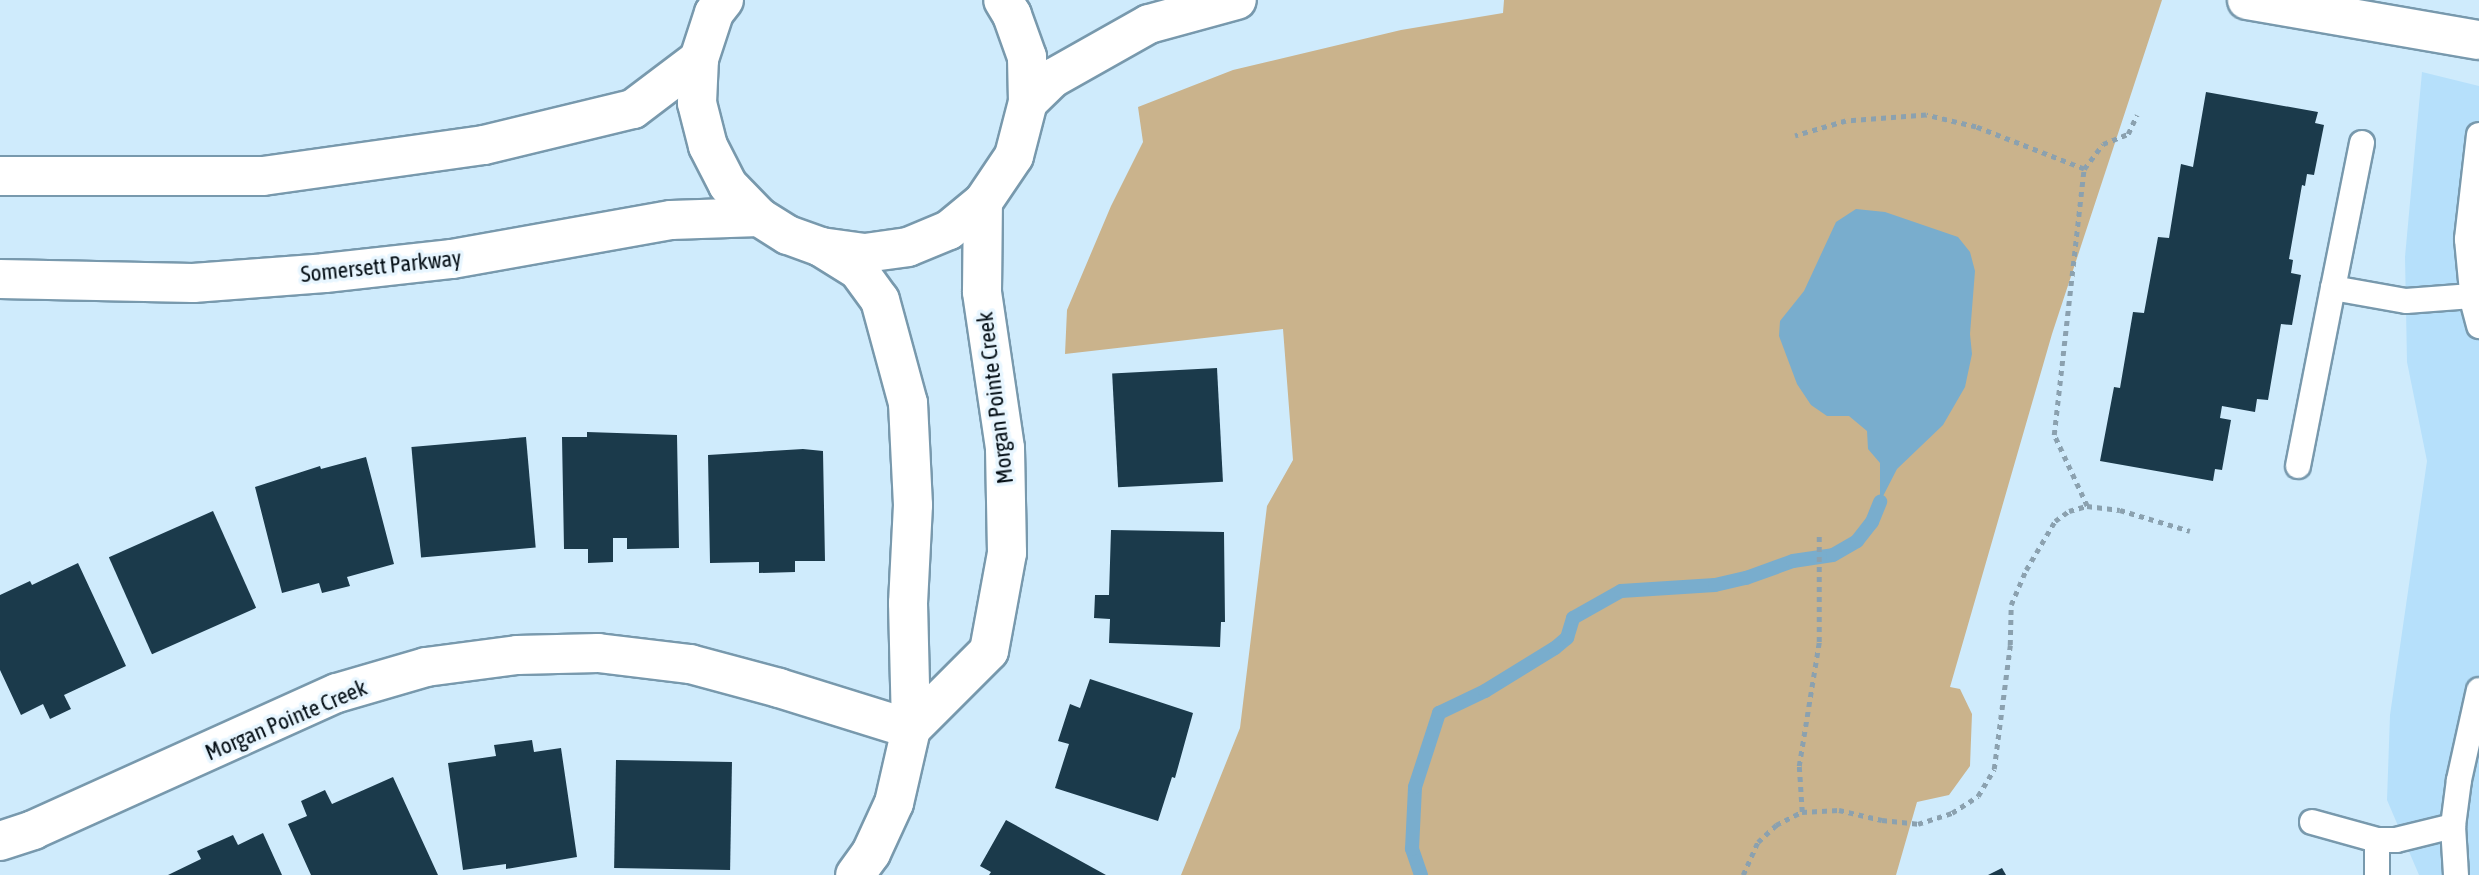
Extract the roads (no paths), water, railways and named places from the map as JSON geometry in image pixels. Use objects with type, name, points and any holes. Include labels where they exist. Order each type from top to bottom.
[{"type":"main road","points":[[723,0],[714,13],[699,59],[697,103],[708,146],[728,185],[759,217],[788,235],[821,247],[858,270],[880,300],[908,404],[913,505],[908,603],[911,729],[894,803],[872,853],[855,875]]},
{"type":"main road","points":[[821,247],[864,253],[908,247],[949,230],[983,202],[1014,156],[1028,102],[1027,57],[1012,15],[1003,0]]},
{"type":"main road","points":[[1028,102],[1053,78],[1149,24],[1237,0]]},
{"type":"main road","points":[[2247,0],[2479,40]]},
{"type":"main road","points":[[0,176],[262,177],[484,145],[633,109],[699,59]]},
{"type":"main road","name":"Morgan Pointe Creek","points":[[0,841],[33,830],[337,693],[426,667],[517,654],[598,653],[690,664],[911,729],[989,650],[1007,553],[1005,448],[982,292],[983,202]]},
{"type":"main road","name":"Somersett Parkway","points":[[0,279],[193,283],[325,273],[452,259],[671,220],[759,217]]},
{"type":"lane","points":[[2333,288],[2477,313],[2467,239],[2479,135]]},
{"type":"lane","points":[[2298,466],[2362,143]]},
{"type":"lane","points":[[2456,875],[2453,826],[2459,780],[2479,690]]},
{"type":"lane","points":[[2312,822],[2376,840],[2396,840],[2453,826]]},
{"type":"lane","points":[[2376,840],[2377,875]]},
{"type":"waterway","points":[[1421,875],[1412,849],[1415,787],[1439,713],[1485,691],[1555,648],[1567,638],[1573,618],[1621,591],[1715,585],[1746,578],[1793,561],[1833,555],[1857,541],[1872,522],[1880,502]]}]
